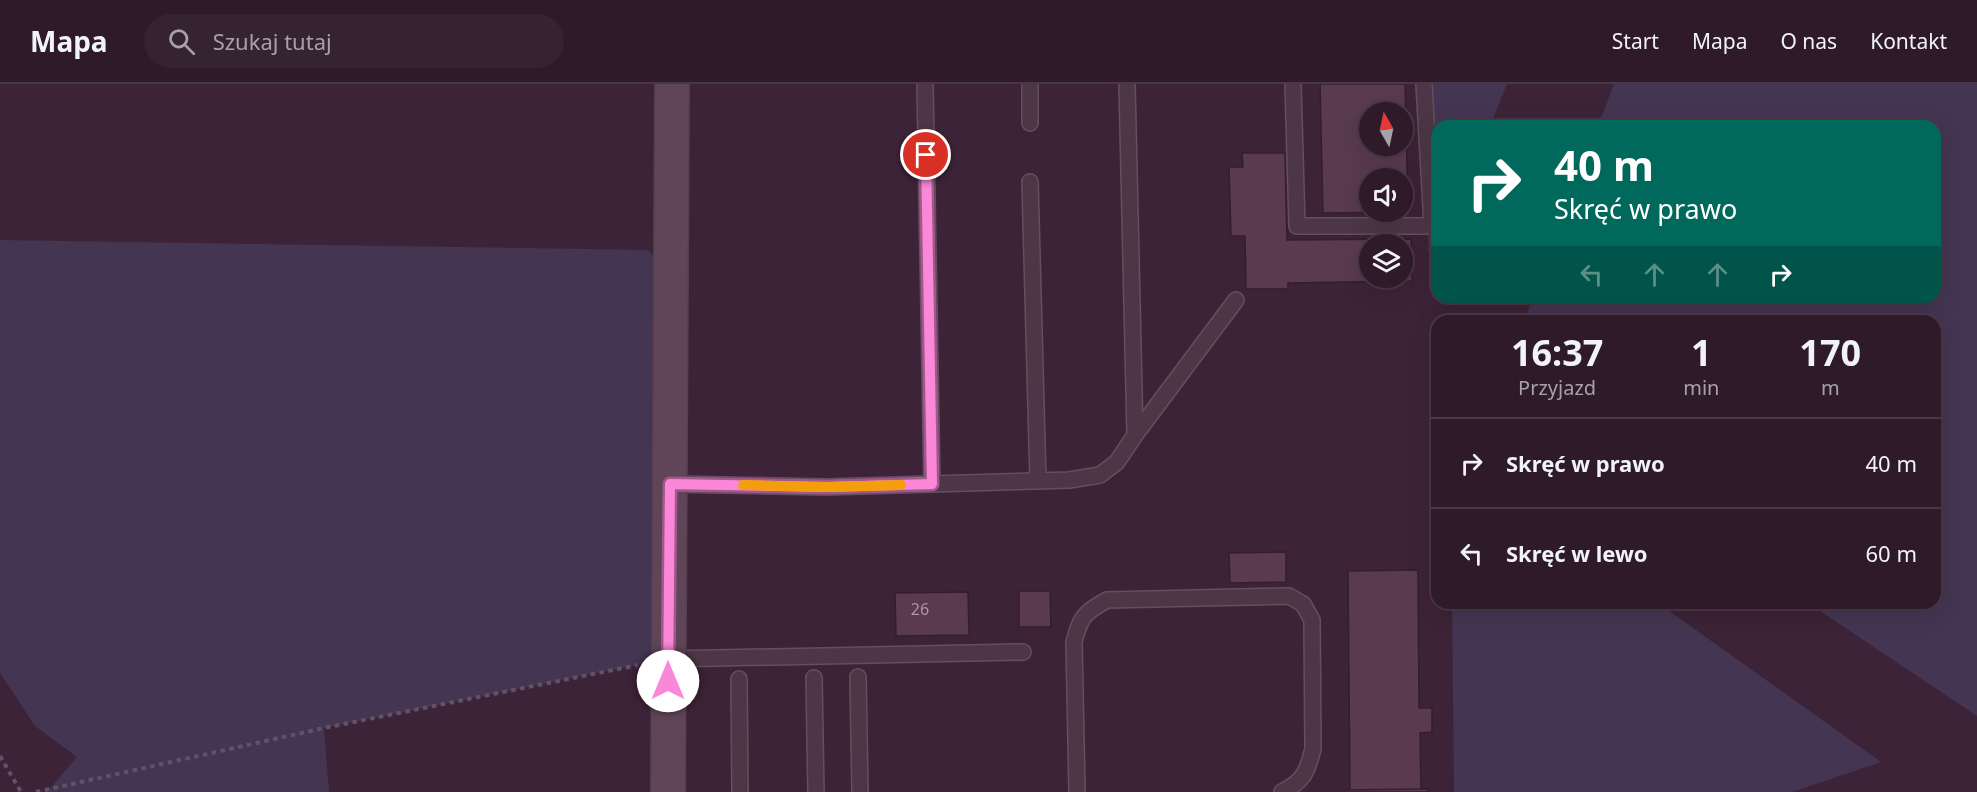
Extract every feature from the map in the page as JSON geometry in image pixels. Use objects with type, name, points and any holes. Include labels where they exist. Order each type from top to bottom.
[{"type":"street","points":[[668,792],[672,84]]},
{"type":"lane","points":[[925,84],[932,484]]},
{"type":"lane","points":[[1030,84],[1030,123]]},
{"type":"lane","points":[[1127,84],[1135,435]]},
{"type":"lane","points":[[1293,84],[1298,226],[1431,226]]},
{"type":"lane","points":[[1424,84],[1431,208]]},
{"type":"lane","points":[[1030,182],[1038,481]]},
{"type":"lane","points":[[670,484],[827,487],[1069,480],[1100,475],[1117,462],[1236,300]]},
{"type":"lane","points":[[1077,792],[1074,642],[1078,623],[1089,610],[1107,600],[1289,596],[1303,603],[1312,620],[1313,748],[1308,767],[1297,785],[1282,792]]},
{"type":"lane","points":[[668,659],[1023,652]]},
{"type":"lane","points":[[858,677],[860,792]]},
{"type":"lane","points":[[814,678],[816,792]]},
{"type":"lane","points":[[740,679],[740,792]]},
{"type":"path","points":[[36,792],[335,726],[668,659]]},
{"type":"path","points":[[0,756],[21,792]]},
{"type":"shaded area","points":[[1432,84],[1507,84],[1492,120],[1431,120]]},
{"type":"shaded area","points":[[1614,84],[1977,84],[1977,716],[1817,609],[1941,609],[1941,315],[1526,315],[1531,303],[1941,303],[1941,120],[1600,120]]},
{"type":"shaded area","points":[[1431,126],[1431,251],[1428,252]]},
{"type":"shaded area","points":[[0,240],[648,250],[671,274],[668,659],[324,728],[329,792],[47,792],[77,757],[35,726],[0,673]]},
{"type":"shaded area","points":[[1452,609],[1666,609],[1881,762],[1792,792],[1454,792]]},
{"type":"building","points":[[1320,84],[1405,84],[1405,102],[1359,102],[1359,156],[1407,156],[1407,168],[1359,168],[1359,213],[1323,213]]},
{"type":"building","points":[[1242,153],[1285,153],[1287,240],[1359,239],[1359,282],[1288,283],[1288,289],[1246,289],[1245,236],[1231,236],[1229,167],[1243,167]]},
{"type":"building","points":[[1286,552],[1286,582],[1230,583],[1229,553]]},
{"type":"building","points":[[1418,570],[1419,708],[1432,708],[1432,732],[1420,733],[1421,791],[1350,791],[1348,571]]},
{"type":"building","points":[[1019,591],[1050,591],[1051,627],[1019,627]]},
{"type":"building","points":[[968,592],[969,635],[896,636],[895,593]]},
{"type":"building","points":[[1428,789],[1427,792],[1343,792],[1345,790]]},
{"type":"slow traffic","points":[[743,485],[827,487],[901,485]]},
{"type":"route","points":[[668,681],[670,484],[827,487],[932,484],[926,155]]}]
